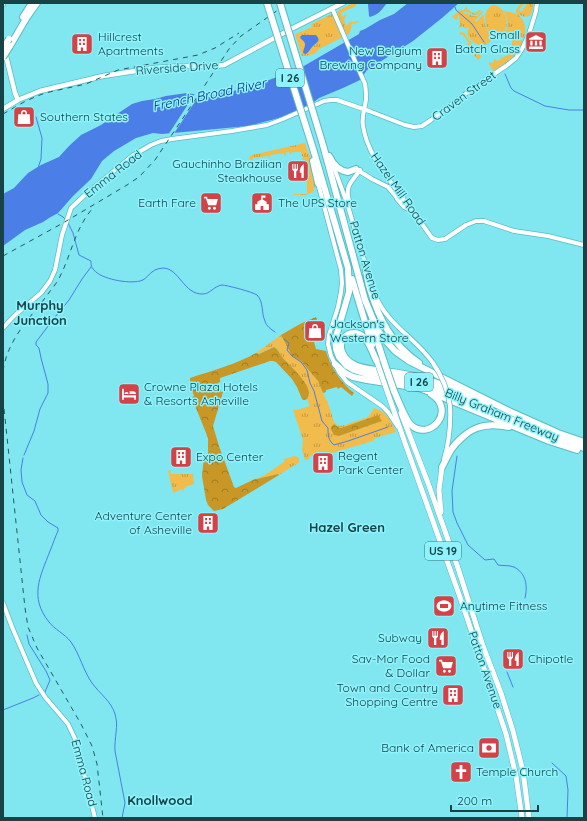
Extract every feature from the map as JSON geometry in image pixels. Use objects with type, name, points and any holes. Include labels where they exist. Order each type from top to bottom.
[{"type":"highway","points":[[3,49],[32,3]]},
{"type":"highway","points":[[3,57],[6,45],[37,3]]},
{"type":"highway","name":"Billy Graham Freeway","points":[[267,3],[314,152],[348,268],[349,292],[335,340],[336,348],[341,360],[354,370],[414,381],[427,385],[584,448]]},
{"type":"highway","name":"Billy Graham Freeway","points":[[280,3],[323,146],[365,300],[377,329],[389,346],[402,356],[511,412],[584,442]]},
{"type":"highway","points":[[323,146],[333,164],[340,170],[351,172],[358,169]]},
{"type":"highway","points":[[314,152],[312,158],[318,183]]},
{"type":"highway","name":"Patton Avenue","points":[[348,268],[390,391]]},
{"type":"highway","points":[[366,268],[366,273],[376,307],[386,330],[400,347],[426,369]]},
{"type":"highway","name":"Patton Avenue","points":[[365,300],[380,362]]},
{"type":"highway","points":[[380,362],[367,340],[360,334],[352,333],[344,338],[341,344],[342,351],[347,360],[356,366],[427,379],[507,412],[511,412]]},
{"type":"highway","points":[[335,364],[353,377],[419,388],[549,441],[584,452]]},
{"type":"highway","points":[[390,391],[407,420],[411,424],[421,430],[431,428],[437,424],[440,419],[442,409],[440,403],[434,396],[415,388]]},
{"type":"highway","points":[[442,467],[454,446],[464,436],[476,428],[493,425],[527,432]]},
{"type":"main road","name":"Riverside Drive","points":[[3,110],[18,100],[47,88],[103,76],[155,68],[222,65],[343,3]]},
{"type":"main road","points":[[6,45],[15,93],[18,100]]},
{"type":"main road","name":"Patton Avenue","points":[[390,391],[402,435],[461,600],[506,734],[516,776],[522,818]]},
{"type":"main road","name":"Patton Avenue","points":[[390,391],[443,525],[483,646],[501,693],[523,771],[529,818]]},
{"type":"main road","name":"Patton Avenue","points":[[442,467],[439,490],[443,525]]},
{"type":"street","name":"Craven Street","points":[[364,109],[405,125],[422,126],[516,58],[526,41],[536,11],[537,3]]},
{"type":"street","points":[[332,8],[363,78],[366,93],[364,109]]},
{"type":"street","name":"Emma Road","points":[[3,328],[14,316],[41,293],[50,281],[55,270],[62,235],[71,208],[132,156],[161,141],[232,131],[267,124],[283,119],[320,102],[328,100],[337,100],[364,109]]},
{"type":"street","name":"Hazel Mill Road","points":[[364,109],[362,113],[362,125],[370,148],[378,164],[432,238],[438,240],[445,239],[466,225],[476,221],[484,221],[514,231],[548,236],[584,245]]},
{"type":"street","name":"Patton Avenue","points":[[333,164],[349,210],[376,299],[390,319],[422,349],[444,381],[448,394],[451,417],[450,430],[442,467]]},
{"type":"street","points":[[349,210],[347,192],[358,169],[369,177],[388,187],[404,207],[413,211]]},
{"type":"street","points":[[355,177],[369,177]]},
{"type":"street","name":"Patton Avenue","points":[[318,183],[342,283],[340,300],[330,329],[328,340],[331,356],[339,372],[347,382],[382,406],[388,412],[402,435]]},
{"type":"street","points":[[397,199],[400,200],[403,198]]},
{"type":"street","name":"Emma Road","points":[[3,603],[36,683],[45,697],[73,731],[95,818]]},
{"type":"green space","points":[[356,3],[355,7],[341,13],[342,17],[347,14],[344,20],[346,26],[350,22],[359,22],[351,25],[349,34],[308,56],[302,56],[295,34],[312,27],[311,24],[332,14],[333,16],[337,14],[339,10]],"holes":[[[302,35],[316,35],[317,43],[308,53],[304,51],[305,45]]]},
{"type":"green space","points":[[521,3],[524,3],[519,10],[521,12],[526,6],[526,3],[533,3],[533,8],[529,16],[527,17],[516,13],[516,10]]},
{"type":"green space","points":[[494,5],[503,10],[506,17],[506,28],[504,33],[501,36],[496,37],[488,30],[485,18],[486,12]]},
{"type":"green space","points":[[467,6],[467,9],[473,13],[481,10],[478,14],[474,15],[467,12],[464,13],[477,16],[482,11],[483,12],[475,21],[476,22],[484,15],[485,24],[491,38],[490,42],[487,44],[479,45],[471,40],[467,34],[468,27],[466,29],[462,26],[458,29],[460,25],[459,16],[457,20],[452,17],[461,9],[463,11]]},
{"type":"green space","points":[[504,11],[514,13],[521,17],[525,27],[524,38],[509,36],[504,38],[502,36],[505,34],[508,25]]},
{"type":"green space","points":[[462,32],[477,48],[481,57],[478,60],[467,45],[469,43],[462,34],[460,35],[459,33]]},
{"type":"green space","points":[[512,39],[523,41],[521,47],[511,59],[493,71],[489,61],[490,63],[494,62],[495,59],[497,61],[501,59],[500,56],[502,58],[509,54],[508,52],[510,50],[512,52],[514,50],[512,48]]},
{"type":"green space","points":[[305,143],[310,155],[315,185],[314,190],[307,155],[314,191],[309,194],[301,195],[293,194],[307,193],[304,164],[298,161],[302,161],[303,156],[301,152],[292,152],[290,155],[289,152],[286,152],[285,156],[284,153],[270,155],[269,158],[268,156],[253,158],[253,161],[249,159],[252,155]]},
{"type":"green space","points":[[316,317],[317,320],[306,326],[306,329],[309,335],[312,335],[316,349],[326,351],[337,374],[354,393],[352,396],[341,387],[338,389],[337,387],[326,390],[326,392],[323,393],[318,381],[301,361],[292,356],[281,335]]},
{"type":"green space","points":[[281,335],[292,356],[301,361],[318,381],[336,424],[339,426],[345,425],[368,417],[374,408],[382,411],[388,417],[396,432],[375,438],[373,441],[325,455],[323,454],[313,457],[311,455],[308,460],[305,460],[302,450],[303,440],[293,410],[310,406],[307,399],[309,390],[300,376],[281,356],[277,348],[274,347],[258,354],[256,353]],"holes":[[[366,419],[382,421],[339,436],[334,424],[341,428]]]},
{"type":"green space","points":[[274,347],[306,384],[309,393],[308,397],[304,400],[302,399],[292,379],[276,362],[273,361],[220,378],[220,382],[218,383],[221,392],[223,392],[213,426],[234,487],[236,488],[255,479],[279,475],[223,509],[214,511],[208,505],[206,500],[202,476],[204,457],[208,454],[208,438],[192,398],[194,396],[190,378],[232,364]]},
{"type":"green space","points":[[378,415],[382,421],[339,436],[334,435],[331,429],[334,424],[341,428]]},
{"type":"green space","points":[[294,456],[298,457],[299,463],[279,475],[255,479],[270,472],[285,461],[284,459]]},
{"type":"green space","points":[[168,470],[171,471],[171,474],[193,474],[194,484],[185,487],[187,487],[183,489],[183,492],[182,489],[173,493]]},
{"type":"water","points":[[369,3],[387,3],[382,10],[370,17]]},
{"type":"water","points":[[408,3],[459,3],[413,41],[367,70],[360,80],[319,98],[306,108],[279,118],[248,126],[162,134],[153,133],[136,138],[114,151],[102,161],[91,179],[58,213],[25,230],[3,246],[3,194],[14,188],[28,173],[59,157],[81,135],[101,125],[132,104],[187,93],[210,97],[223,92],[243,89],[297,70],[359,34],[360,31],[394,14]]},
{"type":"water","points":[[302,35],[316,35],[319,40],[306,54],[303,53],[305,44],[300,37]]},
{"type":"pier","points":[[196,92],[200,94],[173,135],[168,135]]},
{"type":"waterway","points":[[455,7],[456,10],[472,24],[484,42]]},
{"type":"waterway","points":[[505,74],[511,88],[514,91],[545,106],[569,110],[584,110]]},
{"type":"waterway","points":[[36,117],[42,138],[41,159],[38,168]]},
{"type":"waterway","points":[[58,214],[66,220]]},
{"type":"waterway","points":[[68,223],[73,233],[79,255],[91,261],[91,266],[93,269],[102,276],[115,280],[135,282],[143,280],[155,270],[163,268],[169,269],[173,272],[186,286],[196,293],[205,294],[222,285],[250,292],[257,295],[259,298],[262,304],[263,315],[266,323],[275,332]]},
{"type":"waterway","points":[[24,455],[34,431],[40,409],[48,393],[48,384],[39,348],[36,345],[36,342],[69,300],[91,267]]},
{"type":"waterway","points":[[284,339],[289,343],[287,350],[292,356],[301,362],[307,370],[322,421],[328,428],[329,437],[334,445],[388,427]]},
{"type":"waterway","points":[[457,456],[452,491],[453,512],[457,523],[468,545],[485,560],[494,559],[498,565],[514,567],[524,576],[526,584],[525,598]]},
{"type":"waterway","points":[[23,458],[21,470],[22,482],[27,495],[35,501],[41,515],[48,522],[58,528],[40,578],[38,587],[39,604],[49,622],[71,642],[89,678],[108,701],[115,714],[117,723],[115,751],[125,803],[122,818]]},
{"type":"waterway","points":[[27,635],[29,644],[50,680],[45,692]]},
{"type":"waterway","points":[[507,672],[513,687]]},
{"type":"waterway","points":[[3,710],[39,695]]},
{"type":"waterway","points":[[552,763],[566,776],[568,790],[567,818]]},
{"type":"railway","points":[[3,256],[63,223],[139,177],[155,160],[229,49],[241,36],[288,3]]},
{"type":"railway","points":[[3,114],[24,102],[45,93],[86,84],[118,70],[198,55],[215,48],[239,33]]},
{"type":"railway","points":[[3,371],[8,351],[23,326],[57,282],[81,225],[93,208]]},
{"type":"railway","points":[[3,399],[28,627],[37,648],[92,746],[97,764],[103,818]]},
{"type":"place","name":"Small Batch Glass","points":[[536,42]]},
{"type":"place","name":"Hillcrest Apartments","points":[[82,44]]},
{"type":"place","name":"New Belgium Brewing Company","points":[[437,58]]},
{"type":"place","name":"Southern States","points":[[24,117]]},
{"type":"place","name":"Gauchinho Brazilian Steakhouse","points":[[298,171]]},
{"type":"place","name":"Earth Fare","points":[[211,203]]},
{"type":"place","name":"The UPS Store","points":[[262,203]]},
{"type":"place","name":"Jackson's Western Store","points":[[315,331]]},
{"type":"place","name":"Crowne Plaza Hotels & Resorts Asheville","points":[[129,394]]},
{"type":"place","name":"Expo Center","points":[[181,457]]},
{"type":"place","name":"Regent Park Center","points":[[323,463]]},
{"type":"place","name":"Adventure Center of Asheville","points":[[208,523]]},
{"type":"place","name":"Anytime Fitness","points":[[444,606]]},
{"type":"place","name":"Subway","points":[[438,638]]},
{"type":"place","name":"Chipotle","points":[[513,659]]},
{"type":"place","name":"Sav-Mor Food & Dollar","points":[[446,666]]},
{"type":"place","name":"Town and Country Shopping Centre","points":[[453,695]]},
{"type":"place","name":"Bank of America","points":[[489,748]]},
{"type":"place","name":"Temple Church","points":[[461,772]]},
{"type":"district","name":"Murphy Junction","points":[[40,312]]},
{"type":"district","name":"Hazel Green","points":[[347,527]]},
{"type":"district","name":"Knollwood","points":[[160,800]]},
{"type":"water label","name":"French Broad River","points":[[209,94]]}]
